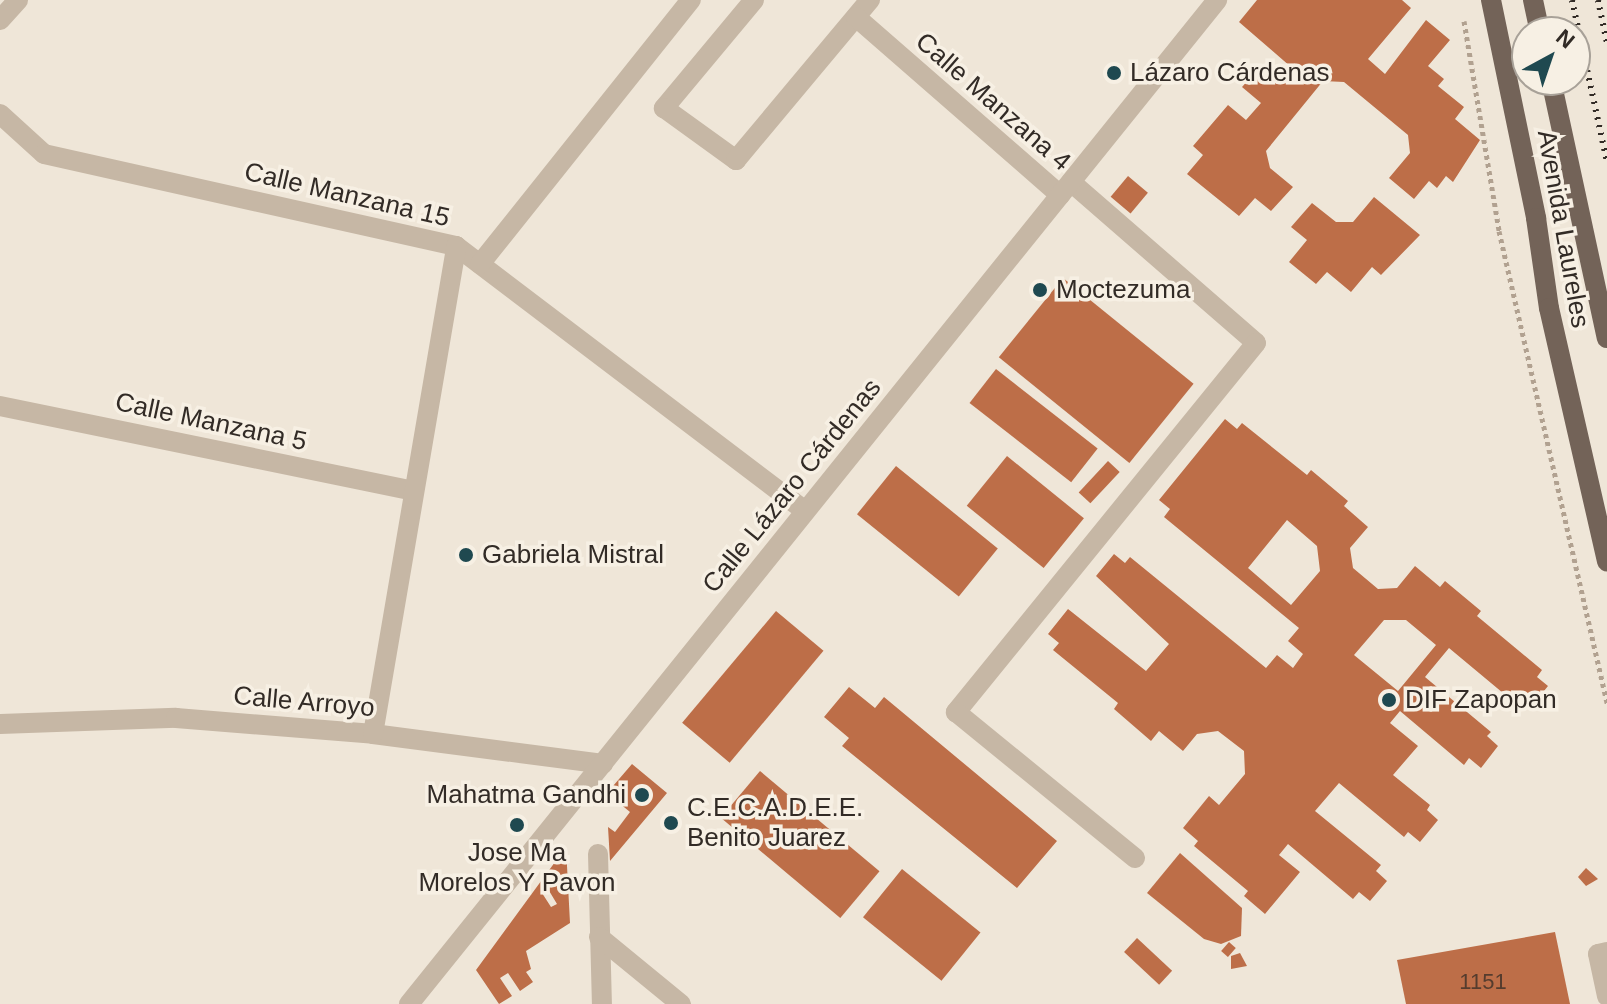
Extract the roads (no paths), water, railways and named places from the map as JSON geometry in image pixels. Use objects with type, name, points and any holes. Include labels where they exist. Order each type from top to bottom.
[{"type":"main road","name":"Avenida Laureles","points":[[1491,0],[1536,218],[1549,308],[1607,561]]},
{"type":"main road","name":"Avenida Laureles","points":[[1554,96],[1607,338]]},
{"type":"street","points":[[480,264],[691,0]]},
{"type":"street","points":[[754,0],[664,108],[736,160],[870,0]]},
{"type":"street","name":"Calle Lázaro Cárdenas","points":[[409,1004],[1217,0]]},
{"type":"street","name":"Calle Manzana 4","points":[[856,17],[1256,343],[956,712],[1135,858]]},
{"type":"street","name":"Calle Manzana 15","points":[[0,114],[44,154],[456,246],[805,511]]},
{"type":"street","points":[[373,734],[411,490],[456,246]]},
{"type":"street","name":"Calle Manzana 5","points":[[0,406],[411,490]]},
{"type":"street","name":"Calle Arroyo","points":[[0,724],[176,718],[373,734],[603,764]]},
{"type":"street","points":[[598,854],[602,1004]]},
{"type":"street","points":[[599,937],[681,1004]]},
{"type":"street","points":[[1607,952],[1598,954],[1607,996]]},
{"type":"railway","points":[[1572,0],[1607,162]]},
{"type":"railway","points":[[1598,0],[1607,43]]},
{"type":"place","name":"Lázaro Cárdenas","points":[[1114,73]]},
{"type":"place","name":"Moctezuma","points":[[1040,290]]},
{"type":"place","name":"Gabriela Mistral","points":[[466,555]]},
{"type":"place","name":"DIF Zapopan","points":[[1389,700]]},
{"type":"place","name":"Mahatma Gandhi","points":[[642,795]]},
{"type":"place","name":"C.E.C.A.D.E.E. Benito Juarez","points":[[671,823]]},
{"type":"place","name":"Jose Ma Morelos Y Pavon","points":[[517,825]]}]
